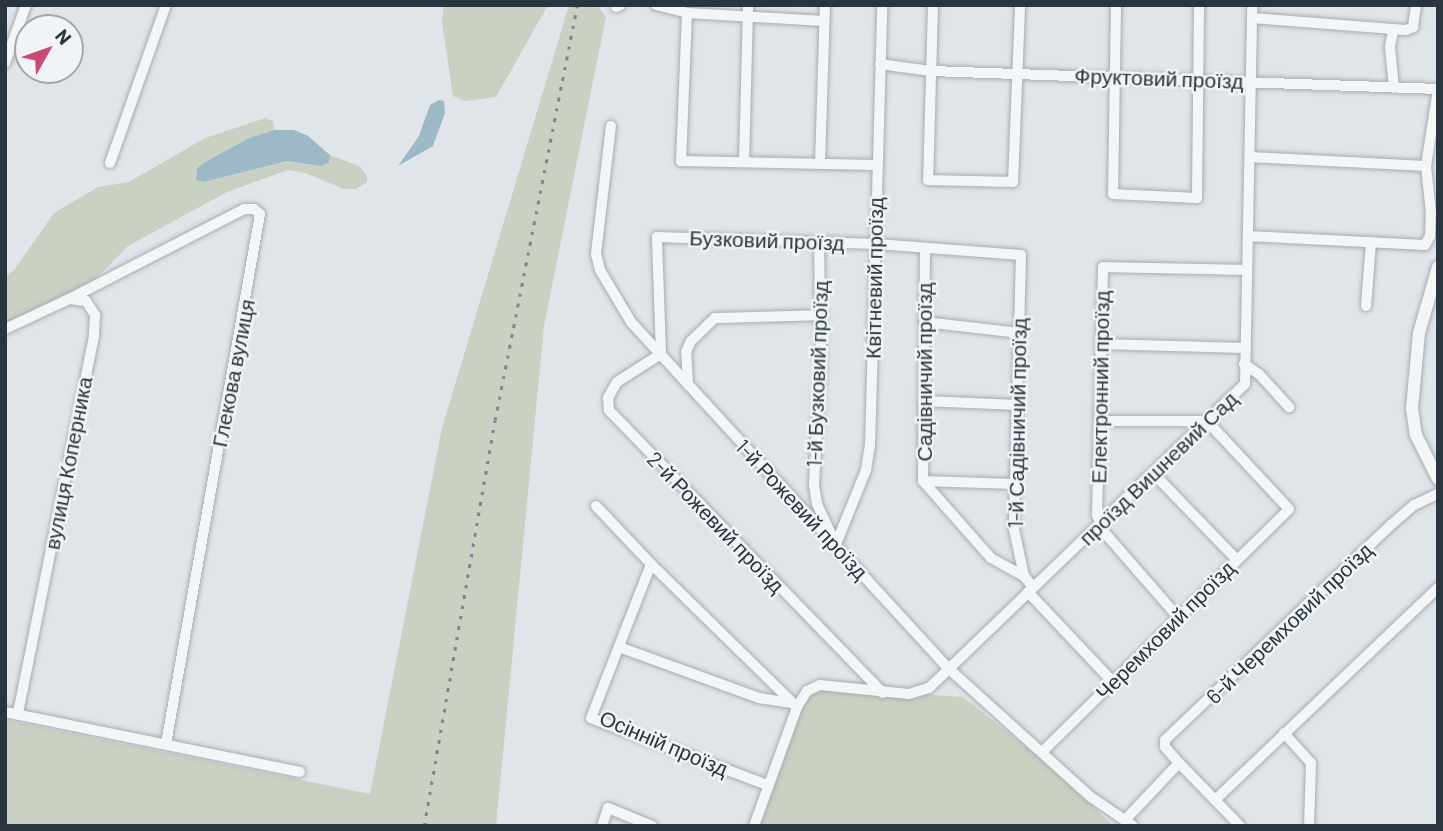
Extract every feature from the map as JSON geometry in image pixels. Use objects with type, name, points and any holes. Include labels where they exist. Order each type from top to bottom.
[{"type":"street","points":[[5,63],[26,5]]},
{"type":"street","points":[[110,163],[166,5]]},
{"type":"street","points":[[656,5],[687,13],[748,11],[824,21]]},
{"type":"street","points":[[820,164],[825,5]]},
{"type":"street","name":"Квітневий проїзд","points":[[836,544],[866,470],[870,446],[877,244],[875,165],[882,5]]},
{"type":"street","points":[[933,5],[928,180],[1013,183],[1020,5]]},
{"type":"street","points":[[1116,5],[1117,77],[1113,194],[1196,198],[1199,5]]},
{"type":"street","name":"проїзд Вишневий Сад","points":[[795,705],[816,685],[883,693],[922,691],[1245,384],[1252,5]]},
{"type":"street","points":[[1252,18],[1393,31],[1413,27],[1416,5]]},
{"type":"street","points":[[744,162],[748,11]]},
{"type":"street","points":[[687,13],[681,161],[875,165]]},
{"type":"street","points":[[1393,31],[1390,47],[1394,88]]},
{"type":"street","name":"Фруктовий проїзд","points":[[880,64],[931,71],[1252,80],[1438,89]]},
{"type":"street","points":[[1248,236],[1425,245],[1430,236],[1431,214],[1426,166],[1438,89]]},
{"type":"street","name":"1-й Рожевий проїзд","points":[[611,126],[596,238],[597,261],[631,322],[948,667],[1091,797],[1129,822]]},
{"type":"street","points":[[1250,157],[1426,166]]},
{"type":"street","name":"Глекова вулиця","points":[[69,299],[244,209],[254,209],[260,215],[166,744]]},
{"type":"street","name":"Бузковий проїзд","points":[[661,354],[657,237],[877,244],[1021,255]]},
{"type":"street","name":"1-й Бузковий проїзд","points":[[819,242],[821,314],[814,485],[817,504],[836,544]]},
{"type":"street","points":[[1366,306],[1371,242]]},
{"type":"street","name":"Садівничий проїзд","points":[[925,248],[923,481],[991,558],[1024,576]]},
{"type":"street","name":"1-й Садівничий проїзд","points":[[1021,255],[1014,529],[1024,576],[1030,590],[1112,681]]},
{"type":"street","name":"Електронний проїзд","points":[[1100,524],[1103,267],[1247,271]]},
{"type":"street","points":[[1438,267],[1419,333],[1412,408],[1416,435],[1438,479]]},
{"type":"street","points":[[5,329],[69,299]]},
{"type":"street","name":"вулиця Коперника","points":[[18,714],[95,325],[89,304],[79,299],[69,299]]},
{"type":"street","points":[[688,386],[686,352],[691,341],[715,318],[821,314]]},
{"type":"street","points":[[925,322],[1019,333]]},
{"type":"street","points":[[1101,344],[1244,348]]},
{"type":"street","name":"2-й Рожевий проїзд","points":[[661,354],[617,382],[608,398],[609,410],[883,693]]},
{"type":"street","points":[[1244,364],[1259,374],[1289,407]]},
{"type":"street","points":[[923,401],[1018,405]]},
{"type":"street","points":[[1100,421],[1208,421]]},
{"type":"street","name":"Черемховий проїзд","points":[[1041,752],[1289,509],[1208,421]]},
{"type":"street","points":[[1153,473],[1236,559]]},
{"type":"street","points":[[923,481],[1015,484]]},
{"type":"street","name":"6-й Черемховий проїзд","points":[[1240,826],[1179,763],[1166,747],[1165,740],[1392,524],[1414,505],[1438,494]]},
{"type":"street","points":[[596,506],[651,564],[795,705]]},
{"type":"street","points":[[1100,524],[1102,530],[1178,617]]},
{"type":"street","name":"Осінній проїзд","points":[[651,564],[591,718],[767,785]]},
{"type":"street","points":[[1215,800],[1438,588]]},
{"type":"street","points":[[619,647],[759,698],[795,705]]},
{"type":"street","points":[[754,826],[795,705]]},
{"type":"street","points":[[5,712],[300,772]]},
{"type":"street","points":[[1284,733],[1311,762],[1309,826]]},
{"type":"street","points":[[1129,822],[1179,763]]},
{"type":"street","points":[[602,826],[608,808],[652,826]]},
{"type":"green space","points":[[444,5],[548,5],[496,97],[465,101],[453,96],[442,22]]},
{"type":"green space","points":[[569,5],[597,5],[606,17],[544,326],[496,826],[5,826],[5,720],[370,794],[442,428]]},
{"type":"green space","points":[[265,118],[273,121],[275,130],[249,138],[205,162],[197,168],[196,180],[203,182],[287,161],[321,166],[329,163],[330,155],[359,166],[367,176],[367,182],[356,189],[344,189],[305,173],[288,170],[227,192],[128,246],[102,273],[69,299],[5,329],[5,277],[14,270],[54,213],[98,187],[129,182],[205,138]]},
{"type":"green space","points":[[813,687],[963,697],[1040,758],[1114,826],[754,826],[797,707]]},
{"type":"water","points":[[439,100],[444,101],[445,113],[433,146],[398,166],[419,136],[430,105]]},
{"type":"water","points":[[275,130],[294,130],[308,136],[330,155],[329,163],[321,166],[287,161],[203,182],[196,180],[197,168],[205,162],[249,138]]},
{"type":"railway","points":[[424,826],[495,420],[577,5]]}]
